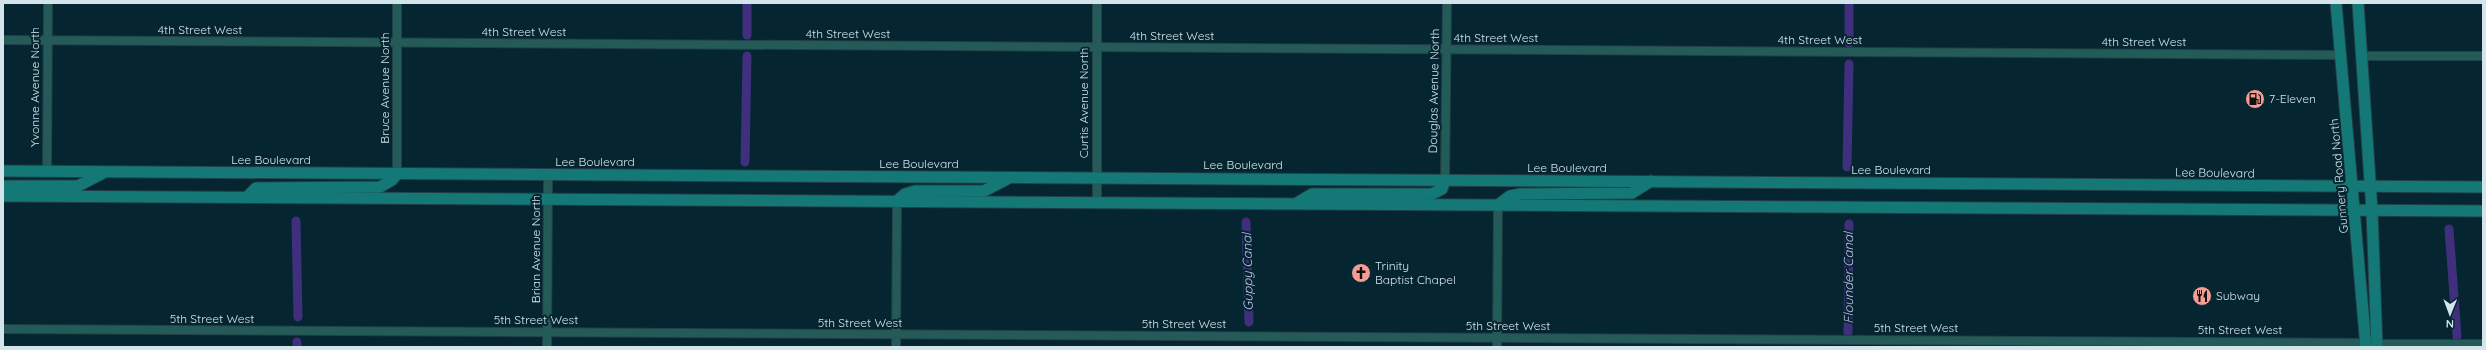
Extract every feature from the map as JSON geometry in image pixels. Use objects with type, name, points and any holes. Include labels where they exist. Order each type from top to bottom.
[{"type":"main road","name":"Gunnery Road North","points":[[2336,3],[2342,55],[2355,211],[2371,345]]},
{"type":"main road","points":[[2358,3],[2372,211],[2371,345]]},
{"type":"main road","name":"Lee Boulevard","points":[[3,171],[2483,187]]},
{"type":"main road","points":[[3,186],[78,186],[105,172]]},
{"type":"main road","points":[[247,197],[256,188],[380,187],[392,180],[397,174]]},
{"type":"main road","points":[[897,201],[905,194],[915,191],[984,191],[1009,178]]},
{"type":"main road","points":[[1296,204],[1312,194],[1432,194],[1442,189],[1445,180]]},
{"type":"main road","points":[[1498,205],[1510,196],[1520,194],[1632,193],[1651,181]]},
{"type":"main road","points":[[3,196],[2483,211]]},
{"type":"street","name":"Yvonne Avenue North","points":[[46,172],[48,3]]},
{"type":"street","name":"Bruce Avenue North","points":[[397,3],[397,174]]},
{"type":"street","name":"Curtis Avenue North","points":[[1097,3],[1097,202]]},
{"type":"street","name":"Douglas Avenue North","points":[[1445,180],[1446,3]]},
{"type":"street","name":"4th Street West","points":[[3,40],[2342,55]]},
{"type":"street","points":[[2362,56],[2483,56]]},
{"type":"street","name":"Brian Avenue North","points":[[547,347],[548,175]]},
{"type":"street","points":[[896,347],[897,201]]},
{"type":"street","points":[[1497,347],[1498,205]]},
{"type":"street","name":"5th Street West","points":[[3,330],[1497,338],[2371,345],[2483,344]]},
{"type":"waterway","points":[[747,3],[747,35]]},
{"type":"waterway","name":"Flounder Canal","points":[[1849,3],[1849,43]]},
{"type":"waterway","points":[[745,162],[747,56]]},
{"type":"waterway","name":"Flounder Canal","points":[[1847,167],[1849,64]]},
{"type":"waterway","points":[[296,221],[298,317]]},
{"type":"waterway","name":"Guppy Canal","points":[[1246,222],[1249,322]]},
{"type":"waterway","name":"Flounder Canal","points":[[1848,332],[1849,224]]},
{"type":"waterway","points":[[2449,229],[2457,336]]},
{"type":"waterway","points":[[297,342],[297,347]]},
{"type":"place","name":"7-Eleven","points":[[2255,99]]},
{"type":"place","name":"Trinity Baptist Chapel","points":[[1361,273]]},
{"type":"place","name":"Subway","points":[[2202,296]]}]
